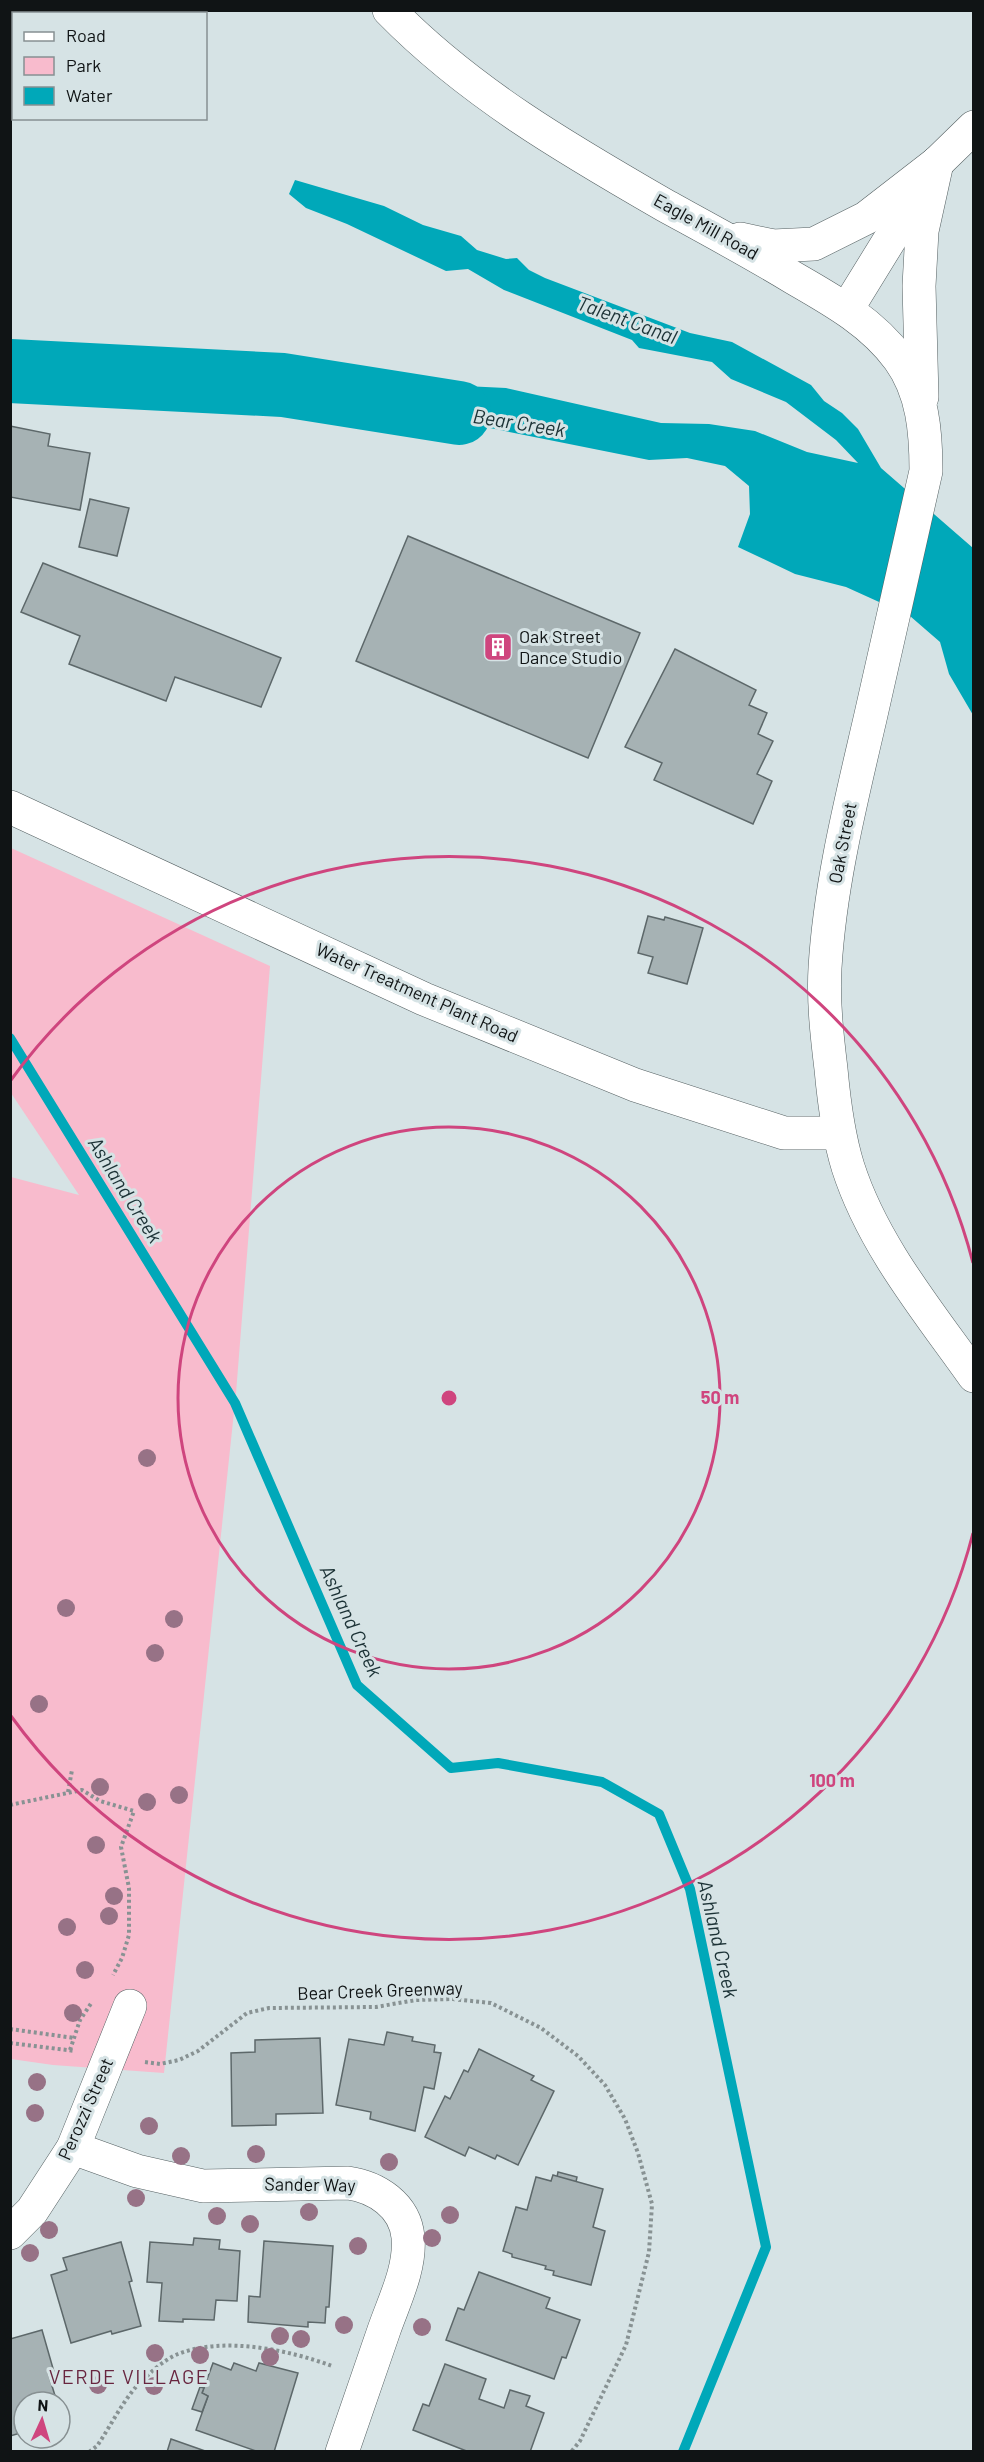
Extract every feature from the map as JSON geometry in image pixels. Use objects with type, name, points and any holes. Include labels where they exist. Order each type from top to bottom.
[{"type":"street","name":"Eagle Mill Road","points":[[389,10],[456,73],[504,108],[666,206],[721,235],[847,309]]},
{"type":"street","points":[[721,235],[773,246],[813,244],[866,218],[937,163],[974,127]]},
{"type":"street","points":[[847,309],[937,163]]},
{"type":"street","points":[[923,416],[919,286],[922,231],[937,163]]},
{"type":"street","name":"Oak Street","points":[[847,309],[879,336],[900,359],[914,383],[923,416],[926,471],[843,836],[830,911],[825,971],[827,1034],[838,1133],[863,1204],[882,1241],[974,1376]]},
{"type":"street","name":"Water Treatment Plant Road","points":[[10,807],[424,999],[635,1085],[784,1133],[838,1133]]},
{"type":"street","name":"Perozzi Street","points":[[10,2233],[32,2211],[73,2148],[130,2006]]},
{"type":"street","name":"Sander Way","points":[[73,2148],[137,2171],[202,2186],[348,2183],[363,2185],[390,2202],[400,2212],[408,2238],[401,2281],[342,2451]]},
{"type":"path","points":[[68,1792],[72,1770]]},
{"type":"path","points":[[10,1805],[82,1790],[100,1801],[134,1811],[121,1847],[129,1888],[129,1935],[122,1958],[109,1983]]},
{"type":"path","points":[[10,2043],[70,2050],[85,2010],[98,1996]]},
{"type":"path","name":"Bear Creek Greenway","points":[[147,2062],[160,2064],[180,2060],[198,2051],[247,2013],[269,2008],[376,2007],[416,2000],[452,1999],[491,2003],[542,2028],[578,2056],[606,2085],[625,2119],[638,2153],[652,2204],[649,2252],[626,2345],[580,2442],[571,2451]]},
{"type":"path","points":[[10,2028],[74,2038]]},
{"type":"path","points":[[89,2451],[97,2446],[121,2407],[136,2388],[162,2364],[178,2354],[203,2348],[242,2346],[303,2355],[332,2366]]},
{"type":"green space","points":[[11,848],[270,966],[236,1393],[164,2073],[53,2065],[11,2059],[11,1177],[79,1195],[11,1093]]},
{"type":"water","name":"Talent Canal","points":[[295,180],[384,206],[423,225],[461,236],[477,250],[506,259],[517,258],[529,270],[545,278],[690,333],[732,342],[811,385],[824,401],[842,413],[858,429],[881,468],[973,548],[973,715],[949,674],[940,642],[910,616],[846,587],[795,574],[738,547],[750,514],[749,486],[725,466],[687,458],[649,460],[470,424],[366,408],[382,382],[506,388],[661,423],[709,424],[755,431],[807,452],[858,463],[836,440],[786,402],[731,379],[712,362],[639,348],[632,340],[504,290],[468,269],[446,271],[347,224],[306,208],[289,194]]},
{"type":"building","points":[[10,426],[50,434],[48,446],[90,453],[80,510],[10,497]]},
{"type":"building","points":[[90,499],[129,508],[117,556],[79,547]]},
{"type":"building","name":"Oak Street Dance Studio","points":[[408,536],[640,633],[588,758],[356,661]]},
{"type":"building","points":[[43,563],[281,658],[261,707],[175,677],[166,701],[69,664],[80,636],[21,612]]},
{"type":"building","points":[[675,649],[756,690],[749,705],[767,713],[758,734],[773,741],[757,774],[772,781],[753,824],[654,780],[662,763],[625,747]]},
{"type":"building","points":[[648,916],[664,920],[665,917],[703,928],[687,984],[648,973],[653,957],[638,953]]},
{"type":"building","points":[[387,2032],[413,2037],[412,2041],[435,2045],[434,2052],[441,2053],[434,2089],[424,2087],[415,2131],[370,2119],[371,2112],[336,2105],[349,2039],[384,2045]]},
{"type":"building","points":[[320,2038],[323,2113],[276,2114],[276,2125],[232,2126],[231,2053],[255,2052],[255,2040]]},
{"type":"building","points":[[479,2049],[534,2076],[531,2080],[554,2091],[518,2165],[497,2155],[495,2159],[469,2147],[465,2156],[425,2137],[445,2096],[450,2099],[464,2070],[468,2072]]},
{"type":"building","points":[[558,2172],[577,2177],[576,2182],[557,2177]]},
{"type":"building","points":[[553,2175],[603,2189],[593,2227],[605,2231],[591,2285],[553,2275],[554,2271],[545,2269],[546,2266],[512,2257],[512,2254],[503,2251],[516,2207],[527,2210],[536,2177],[551,2181]]},
{"type":"building","points":[[194,2238],[220,2240],[219,2249],[240,2251],[237,2301],[216,2300],[214,2320],[159,2321],[162,2283],[147,2282],[150,2242],[193,2245]]},
{"type":"building","points":[[264,2241],[333,2246],[329,2307],[326,2307],[325,2323],[308,2322],[308,2327],[248,2322],[249,2296],[260,2297]]},
{"type":"building","points":[[121,2242],[141,2326],[112,2334],[111,2331],[71,2343],[51,2275],[67,2270],[63,2258]]},
{"type":"building","points":[[479,2272],[550,2298],[546,2308],[580,2320],[566,2358],[562,2357],[554,2379],[446,2340],[458,2308],[464,2310]]},
{"type":"building","points":[[42,2330],[54,2372],[48,2373],[53,2390],[12,2390],[12,2435],[10,2436],[10,2339]]},
{"type":"building","points":[[213,2363],[231,2370],[234,2363],[256,2371],[259,2363],[298,2373],[274,2452],[259,2452],[196,2430],[208,2396],[202,2393]]},
{"type":"building","points":[[445,2364],[486,2379],[479,2399],[504,2408],[510,2390],[530,2396],[526,2406],[544,2413],[530,2452],[469,2452],[413,2430],[423,2404],[429,2406]]},
{"type":"building","points":[[200,2387],[204,2388],[202,2393],[208,2396],[202,2412],[192,2409]]},
{"type":"building","points":[[171,2439],[208,2452],[167,2452]]},
{"type":"waterway","name":"Bear Creek","points":[[10,371],[283,385],[459,413]]},
{"type":"waterway","name":"Ashland Creek","points":[[10,1038],[235,1403],[357,1685],[451,1768],[498,1763],[602,1782],[659,1814],[690,1889],[766,2247],[683,2452]]},
{"type":"place","name":"Oak Street Dance Studio","points":[[498,647]]},
{"type":"district","name":"VERDE VILLAGE","points":[[129,2377]]}]
